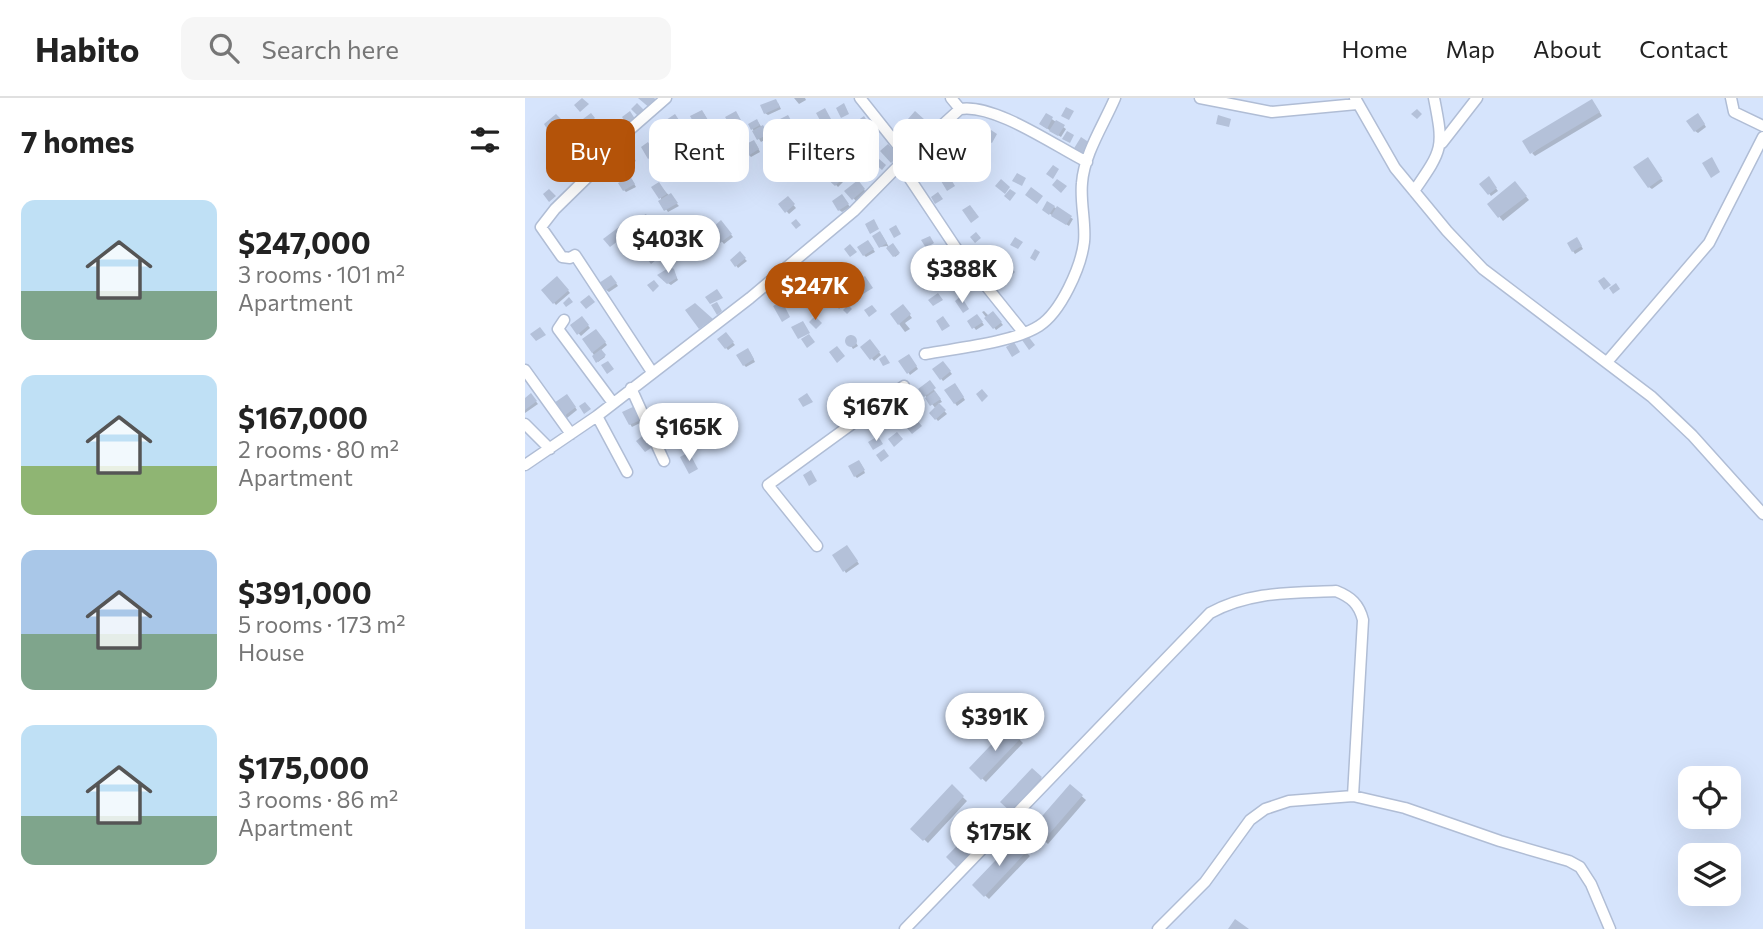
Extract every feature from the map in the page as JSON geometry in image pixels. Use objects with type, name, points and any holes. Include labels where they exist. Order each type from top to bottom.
[{"type":"street","points":[[652,372],[575,255],[562,257],[541,227],[601,164],[611,146],[666,98]]},
{"type":"street","points":[[860,98],[893,144]]},
{"type":"street","points":[[951,98],[960,109]]},
{"type":"street","points":[[925,354],[1023,332],[1038,327],[1051,316],[1067,292],[1084,243],[1082,182],[1087,162],[1115,98]]},
{"type":"street","points":[[1200,98],[1272,112],[1356,101],[1395,168],[1483,269],[1652,397],[1682,425],[1763,514]]},
{"type":"street","points":[[1414,191],[1439,155],[1441,142],[1434,98]]},
{"type":"street","points":[[1441,142],[1477,98]]},
{"type":"street","points":[[1731,98],[1734,112],[1763,126]]},
{"type":"street","points":[[949,119],[960,109],[970,107],[994,113],[1087,162]]},
{"type":"street","points":[[1607,362],[1709,243],[1763,137]]},
{"type":"street","points":[[525,465],[597,416],[750,298],[854,211],[893,171]]},
{"type":"street","points":[[917,182],[958,251],[1023,332]]},
{"type":"street","points":[[564,320],[558,329],[613,403]]},
{"type":"street","points":[[525,370],[571,435]]},
{"type":"street","points":[[817,546],[768,485],[904,386]]},
{"type":"street","points":[[631,388],[664,461]]},
{"type":"street","points":[[597,416],[627,472]]},
{"type":"street","points":[[525,425],[550,449]]},
{"type":"street","points":[[905,929],[1210,613],[1231,602],[1255,595],[1336,591],[1348,596],[1360,608],[1363,620],[1353,796]]},
{"type":"street","points":[[1158,929],[1205,882],[1249,820],[1265,809],[1289,801],[1353,796],[1405,807],[1500,841],[1569,861],[1580,867],[1602,905],[1609,929]]},
{"type":"building","points":[[582,98],[589,104],[580,112],[574,105]]},
{"type":"building","points":[[638,98],[654,98],[658,101],[651,109]]},
{"type":"building","points":[[776,99],[780,107],[764,114],[760,105]]},
{"type":"building","points":[[1592,99],[1600,112],[1530,154],[1522,141]]},
{"type":"building","points":[[637,103],[646,112],[640,118],[631,109]]},
{"type":"building","points":[[844,103],[849,114],[841,118],[836,108]]},
{"type":"building","points":[[1066,107],[1074,111],[1069,120],[1061,116]]},
{"type":"building","points":[[825,108],[831,119],[819,119],[816,113]]},
{"type":"building","points":[[1417,109],[1422,114],[1417,119],[1411,114]]},
{"type":"building","points":[[702,110],[707,119],[692,119],[690,116]]},
{"type":"building","points":[[630,111],[637,122],[635,123],[635,119],[622,117]]},
{"type":"building","points":[[736,111],[740,119],[726,119],[725,117]]},
{"type":"building","points":[[915,111],[924,119],[908,119]]},
{"type":"building","points":[[591,113],[595,118],[594,119],[583,119]]},
{"type":"building","points":[[1046,113],[1053,117],[1047,129],[1039,124]]},
{"type":"building","points":[[1698,113],[1705,124],[1694,132],[1686,121]]},
{"type":"building","points":[[1218,115],[1231,119],[1229,127],[1216,124]]},
{"type":"building","points":[[757,119],[760,125],[751,130],[749,123]]},
{"type":"building","points":[[1056,120],[1065,125],[1058,136],[1049,131]]},
{"type":"building","points":[[763,125],[763,137],[757,140],[752,131]]},
{"type":"building","points":[[991,130],[997,134],[991,142]]},
{"type":"building","points":[[1067,131],[1074,135],[1070,143],[1062,139]]},
{"type":"building","points":[[1081,137],[1090,143],[1082,156],[1073,150]]},
{"type":"building","points":[[754,140],[759,149],[749,155],[749,142]]},
{"type":"building","points":[[648,142],[648,159],[641,147]]},
{"type":"building","points":[[888,144],[893,149],[893,161],[891,163],[880,151]]},
{"type":"building","points":[[1648,157],[1662,178],[1648,188],[1633,167]]},
{"type":"building","points":[[1712,157],[1720,172],[1711,178],[1702,163]]},
{"type":"building","points":[[879,159],[886,165],[882,170],[879,167]]},
{"type":"building","points":[[1053,165],[1059,169],[1053,179],[1046,174]]},
{"type":"building","points":[[1017,173],[1026,178],[1022,186],[1012,181]]},
{"type":"building","points":[[1489,176],[1497,188],[1488,195],[1479,184]]},
{"type":"building","points":[[1001,179],[1010,187],[1005,194],[995,186]]},
{"type":"building","points":[[1057,179],[1067,186],[1061,193],[1052,185]]},
{"type":"building","points":[[1515,181],[1527,196],[1498,218],[1487,204]]},
{"type":"building","points":[[634,182],[635,184],[623,191],[618,183]]},
{"type":"building","points":[[659,182],[667,194],[659,199],[651,187]]},
{"type":"building","points":[[855,182],[860,182],[865,189],[852,200],[844,191]]},
{"type":"building","points":[[942,182],[953,182],[955,186],[947,191]]},
{"type":"building","points":[[1031,187],[1043,196],[1037,204],[1025,195]]},
{"type":"building","points":[[549,189],[556,196],[549,202],[543,194]]},
{"type":"building","points":[[1010,189],[1016,193],[1010,201],[1004,196]]},
{"type":"building","points":[[938,192],[943,199],[935,204],[931,197]]},
{"type":"building","points":[[671,193],[678,203],[664,211],[658,201]]},
{"type":"building","points":[[842,194],[849,204],[838,211],[832,201]]},
{"type":"building","points":[[788,196],[795,204],[785,213],[778,204]]},
{"type":"building","points":[[1047,201],[1055,206],[1049,215],[1042,210]]},
{"type":"building","points":[[970,205],[979,217],[971,223],[962,210]]},
{"type":"building","points":[[1057,206],[1072,216],[1066,225],[1051,216]]},
{"type":"building","points":[[646,214],[651,223],[642,228],[637,219]]},
{"type":"building","points":[[796,219],[801,225],[796,229],[791,223]]},
{"type":"building","points":[[874,219],[879,229],[870,234],[865,224]]},
{"type":"building","points":[[721,220],[732,234],[720,243],[710,230]]},
{"type":"building","points":[[896,225],[901,234],[894,238],[889,229]]},
{"type":"building","points":[[619,227],[626,235],[610,247],[603,239]]},
{"type":"building","points":[[880,231],[887,243],[879,248],[872,236]]},
{"type":"building","points":[[976,232],[981,238],[975,243],[970,237]]},
{"type":"building","points":[[698,234],[710,250],[699,258],[691,239]]},
{"type":"building","points":[[930,236],[934,243],[926,248],[921,240]]},
{"type":"building","points":[[1015,237],[1023,242],[1018,249],[1010,245]]},
{"type":"building","points":[[1577,237],[1582,246],[1572,252],[1567,243]]},
{"type":"building","points":[[868,240],[874,249],[863,256],[857,247]]},
{"type":"building","points":[[893,243],[900,253],[893,257],[886,248]]},
{"type":"building","points":[[850,244],[857,252],[850,257],[844,249]]},
{"type":"building","points":[[650,248],[660,257],[651,264],[643,253]]},
{"type":"building","points":[[686,248],[691,255],[685,260],[680,253]]},
{"type":"building","points":[[1035,249],[1040,252],[1035,261],[1030,258]]},
{"type":"building","points":[[740,251],[746,258],[735,267],[730,260]]},
{"type":"building","points":[[1008,265],[1015,272],[1009,278],[1002,271]]},
{"type":"building","points":[[670,267],[674,269],[677,278],[667,284],[657,275]]},
{"type":"building","points":[[957,268],[962,277],[953,283],[947,275]]},
{"type":"building","points":[[611,275],[617,283],[605,291],[599,283]]},
{"type":"building","points":[[557,276],[569,290],[553,304],[541,290]]},
{"type":"building","points":[[865,276],[873,288],[863,294],[855,283]]},
{"type":"building","points":[[807,277],[813,284],[799,294],[793,287]]},
{"type":"building","points":[[928,277],[933,284],[924,290],[919,283]]},
{"type":"building","points":[[1604,277],[1611,285],[1604,290],[1598,281]]},
{"type":"building","points":[[654,280],[659,286],[653,292],[647,285]]},
{"type":"building","points":[[1616,283],[1620,289],[1613,294],[1609,288]]},
{"type":"building","points":[[717,289],[723,298],[710,304],[705,297]]},
{"type":"building","points":[[816,289],[822,295],[817,301],[810,294]]},
{"type":"building","points":[[938,293],[943,300],[933,306],[928,300]]},
{"type":"building","points":[[589,295],[595,302],[586,309],[580,302]]},
{"type":"building","points":[[839,296],[846,303],[839,309],[833,302]]},
{"type":"building","points":[[961,296],[969,309],[963,313],[955,301]]},
{"type":"building","points":[[569,297],[573,302],[566,307],[563,303]]},
{"type":"building","points":[[782,301],[790,317],[782,322],[773,306]]},
{"type":"building","points":[[717,302],[722,311],[717,315],[711,305]]},
{"type":"building","points":[[695,303],[713,319],[699,329],[685,310]]},
{"type":"building","points":[[903,304],[911,314],[898,325],[890,314]]},
{"type":"building","points":[[848,305],[852,309],[847,314],[843,310]]},
{"type":"building","points":[[872,305],[877,311],[869,317],[864,310]]},
{"type":"building","points":[[993,311],[1002,322],[993,329],[984,318]]},
{"type":"building","points":[[977,314],[983,322],[972,329],[967,321]]},
{"type":"building","points":[[582,316],[589,325],[577,335],[570,325]]},
{"type":"building","points":[[815,316],[822,323],[816,329],[809,322]]},
{"type":"building","points":[[943,316],[950,326],[942,331],[936,321]]},
{"type":"building","points":[[803,321],[810,333],[798,339],[791,327]]},
{"type":"building","points":[[540,327],[546,335],[536,341],[530,334]]},
{"type":"building","points":[[596,329],[606,342],[592,353],[582,339]]},
{"type":"building","points":[[726,332],[734,342],[725,349],[717,339]]},
{"type":"building","points":[[809,334],[815,342],[807,348],[801,339]]},
{"type":"building","points":[[851,335],[857,341],[851,347],[845,341]]},
{"type":"building","points":[[1028,336],[1035,345],[1029,350],[1022,340]]},
{"type":"building","points":[[870,339],[880,352],[870,360],[860,347]]},
{"type":"building","points":[[1014,342],[1020,352],[1012,357],[1006,347]]},
{"type":"building","points":[[837,346],[845,356],[837,363],[829,352]]},
{"type":"building","points":[[748,348],[754,359],[743,366],[736,355]]},
{"type":"building","points":[[601,349],[606,355],[596,363],[592,356]]},
{"type":"building","points":[[909,354],[917,366],[907,374],[898,361]]},
{"type":"building","points":[[885,355],[890,363],[883,366],[879,359]]},
{"type":"building","points":[[608,361],[614,369],[607,374],[601,365]]},
{"type":"building","points":[[943,361],[951,371],[940,380],[932,369]]},
{"type":"building","points":[[930,380],[936,388],[924,397],[918,389]]},
{"type":"building","points":[[955,383],[964,397],[954,404],[944,390]]},
{"type":"building","points":[[982,389],[988,396],[982,402],[976,394]]},
{"type":"building","points":[[935,391],[941,399],[930,406],[925,398]]},
{"type":"building","points":[[531,393],[537,401],[525,410],[525,398]]},
{"type":"building","points":[[807,393],[813,402],[803,407],[798,399]]},
{"type":"building","points":[[567,394],[576,407],[563,417],[554,403]]},
{"type":"building","points":[[585,402],[591,409],[584,414],[579,406]]},
{"type":"building","points":[[939,403],[946,410],[935,420],[929,413]]},
{"type":"building","points":[[671,404],[680,417],[672,422],[663,409]]},
{"type":"building","points":[[635,406],[641,420],[629,425],[622,412]]},
{"type":"building","points":[[917,420],[922,426],[912,434],[907,428]]},
{"type":"building","points":[[897,432],[903,439],[894,447],[888,439]]},
{"type":"building","points":[[645,434],[654,446],[645,452],[636,441]]},
{"type":"building","points":[[878,436],[883,444],[873,450],[868,442]]},
{"type":"building","points":[[884,449],[889,456],[881,462],[876,455]]},
{"type":"building","points":[[689,452],[698,469],[689,474],[680,457]]},
{"type":"building","points":[[859,460],[865,470],[854,477],[848,466]]},
{"type":"building","points":[[811,470],[817,481],[809,486],[803,475]]},
{"type":"building","points":[[847,545],[858,561],[843,572],[832,555]]},
{"type":"building","points":[[1009,726],[1021,738],[981,780],[969,768]]},
{"type":"building","points":[[1032,768],[1042,777],[1011,812],[1000,802]]},
{"type":"building","points":[[952,784],[964,796],[923,841],[910,829]]},
{"type":"building","points":[[1070,784],[1083,795],[1043,841],[1030,830]]},
{"type":"building","points":[[986,816],[997,826],[957,868],[946,857]]},
{"type":"building","points":[[1015,840],[1027,851],[984,897],[972,885]]},
{"type":"building","points":[[1235,919],[1249,929],[1228,929]]}]
